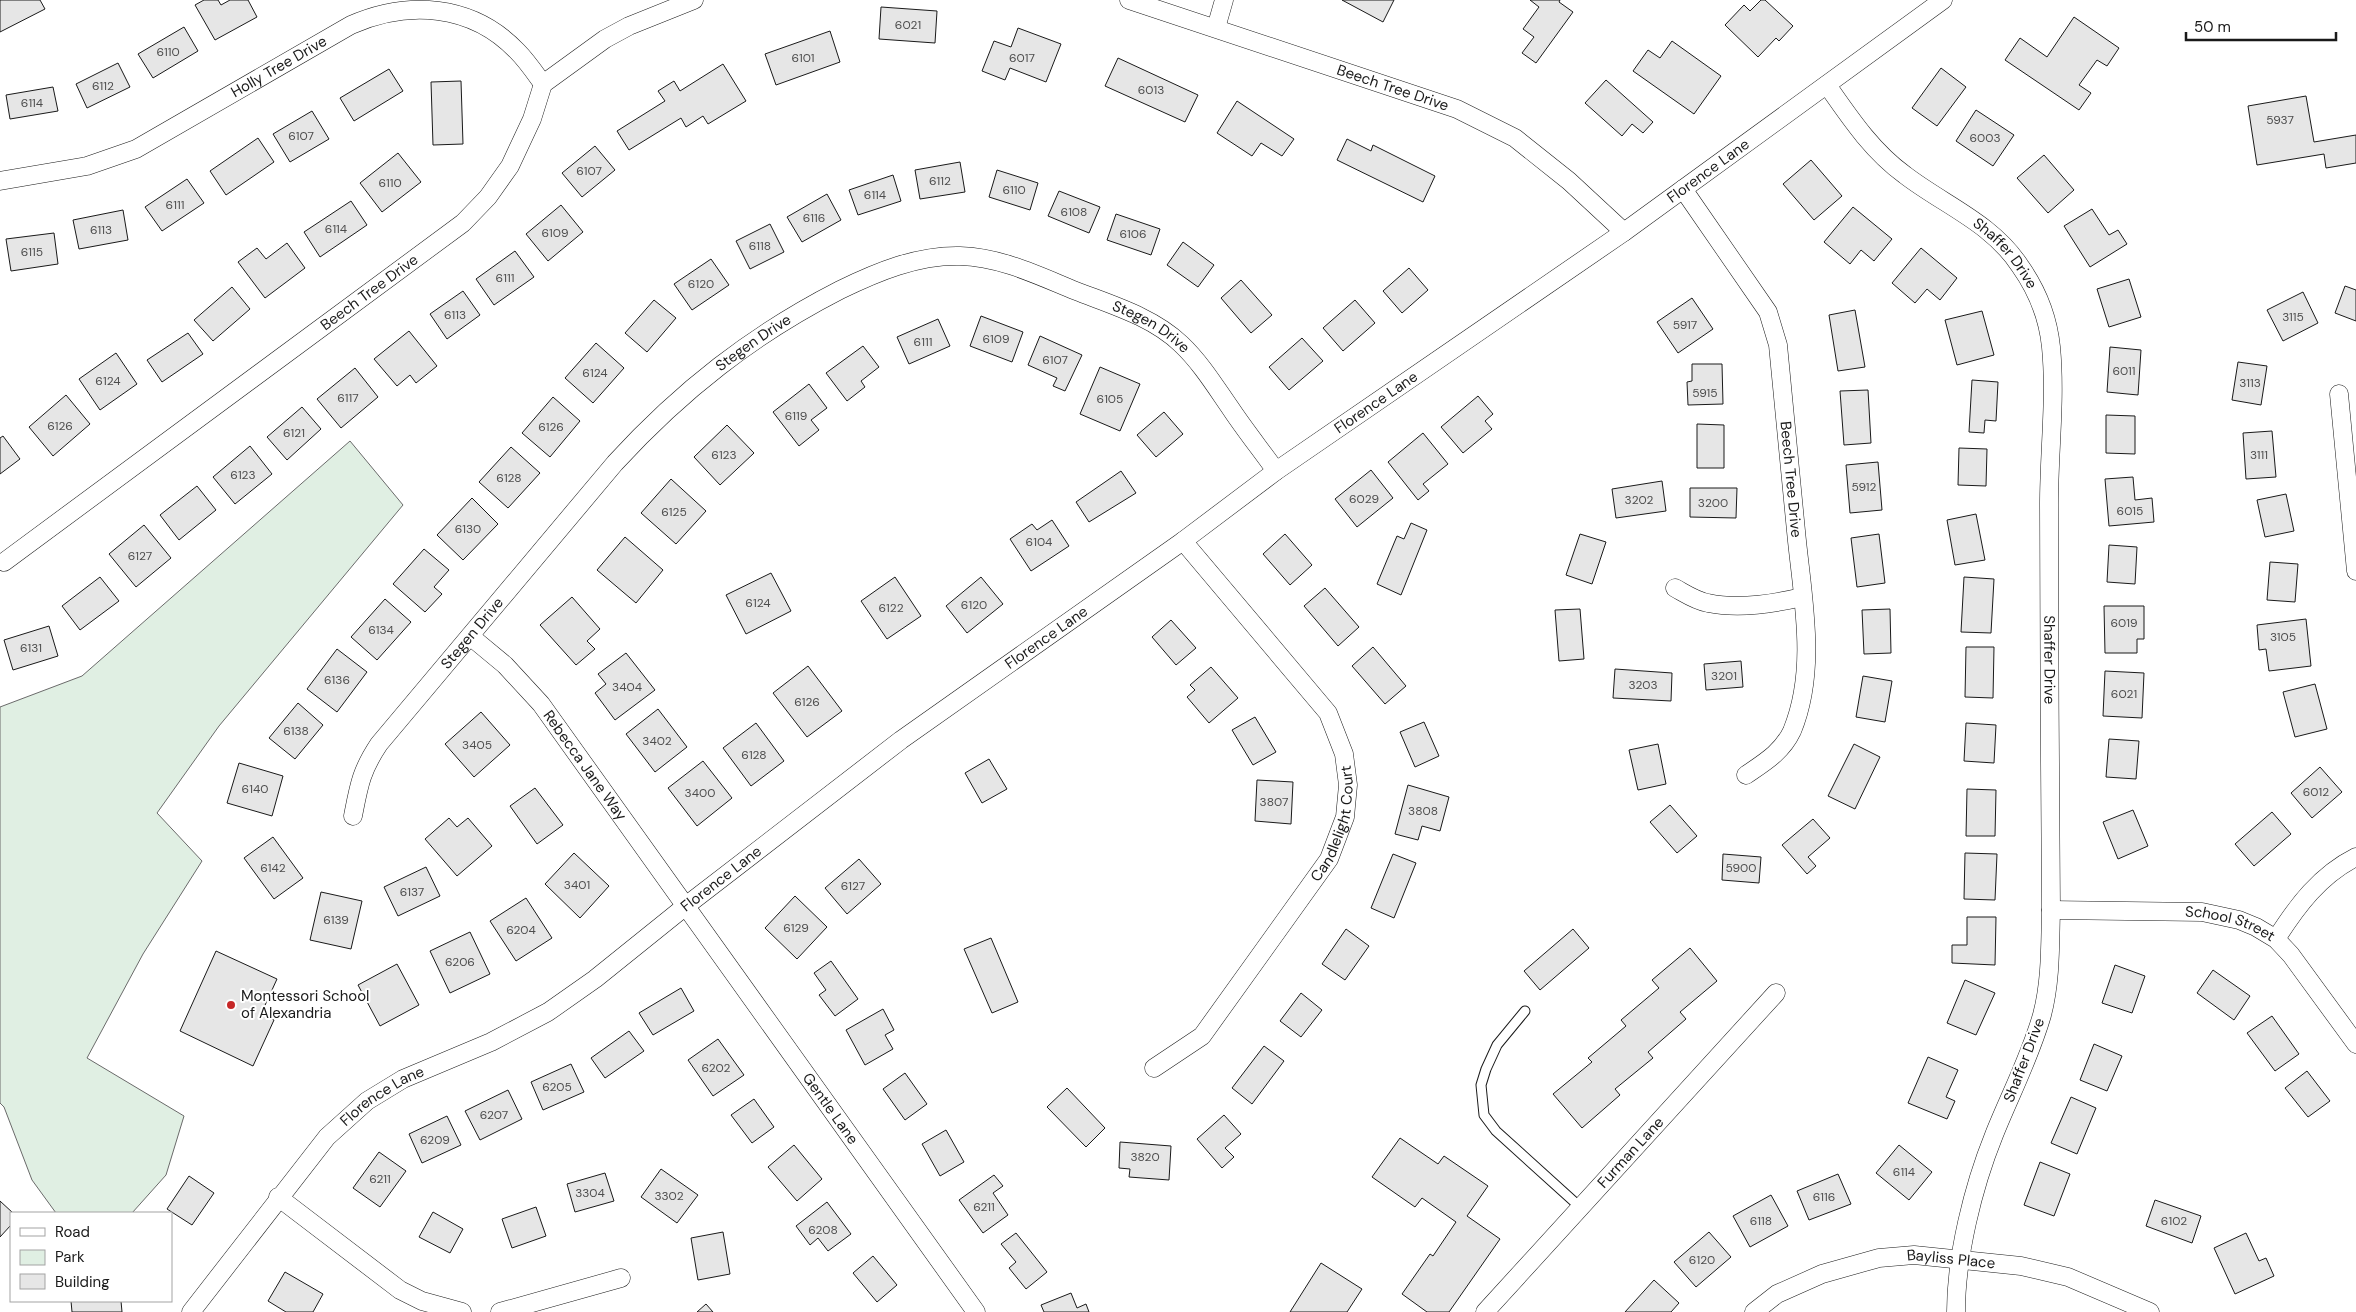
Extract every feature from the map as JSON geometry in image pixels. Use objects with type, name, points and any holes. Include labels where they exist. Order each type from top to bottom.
[{"type":"street","points":[[543,84],[605,39],[628,26],[694,0]]},
{"type":"street","name":"Beech Tree Drive","points":[[1129,0],[1457,109],[1495,127],[1538,156],[1624,232]]},
{"type":"street","points":[[1216,28],[1224,0]]},
{"type":"street","name":"Florence Lane","points":[[191,1312],[326,1136],[367,1101],[404,1079],[491,1042],[548,1012],[596,979],[687,905],[901,740],[1183,541],[1276,471],[1684,190],[1944,0]]},
{"type":"street","name":"Holly Tree Drive","points":[[0,181],[87,166],[136,149],[351,25],[371,16],[392,11],[413,8],[445,11],[476,22],[517,50],[543,84]]},
{"type":"street","name":"Beech Tree Drive","points":[[4,562],[463,223],[488,197],[510,166],[532,119],[543,84]]},
{"type":"street","name":"Shaffer Drive","points":[[1828,85],[1858,130],[1885,158],[1922,188],[1977,222],[2002,243],[2019,263],[2036,290],[2046,321],[2052,368],[2049,501],[2051,910],[2048,977],[2042,1014],[2031,1049],[1977,1182],[1970,1208],[1956,1312]]},
{"type":"street","name":"Beech Tree Drive","points":[[1684,190],[1760,300],[1775,332],[1807,661],[1800,706],[1792,731],[1774,757],[1746,775]]},
{"type":"street","name":"Stegen Drive","points":[[353,816],[360,779],[379,744],[615,463],[683,394],[736,353],[781,322],[866,278],[904,263],[932,257],[960,256],[992,260],[1023,269],[1151,322],[1180,343],[1194,358],[1276,471]]},
{"type":"street","points":[[2339,394],[2356,571]]},
{"type":"street","name":"Candlelight Court","points":[[1154,1068],[1202,1036],[1329,859],[1345,817],[1348,785],[1344,754],[1328,713],[1183,541]]},
{"type":"street","points":[[1675,588],[1700,601],[1728,606],[1784,601],[1802,597]]},
{"type":"street","name":"Rebecca Jane Way","points":[[470,636],[505,664],[541,704],[687,905]]},
{"type":"street","points":[[2276,939],[2312,889],[2330,873],[2356,857]]},
{"type":"street","name":"Gentle Lane","points":[[687,905],[976,1312]]},
{"type":"street","name":"School Street","points":[[2051,910],[2216,914],[2239,920],[2276,939],[2291,955],[2356,1044]]},
{"type":"street","name":"Furman Lane","points":[[1485,1312],[1776,993]]},
{"type":"street","points":[[278,1197],[400,1290],[422,1302],[462,1312]]},
{"type":"street","name":"Bayliss Place","points":[[1754,1312],[1777,1294],[1822,1274],[1879,1258],[1914,1255],[2021,1266],[2068,1277],[2150,1312]]},
{"type":"street","points":[[500,1312],[621,1278]]},
{"type":"lane","points":[[1524,1011],[1497,1045],[1486,1069],[1481,1085],[1484,1115],[1496,1131],[1580,1206]]},
{"type":"green space","points":[[350,441],[403,505],[219,726],[157,813],[202,861],[143,954],[87,1058],[184,1116],[166,1175],[133,1212],[55,1212],[32,1180],[4,1107],[0,1103],[0,707],[82,676]]},
{"type":"building","points":[[0,0],[40,0],[45,9],[0,32]]},
{"type":"building","points":[[204,0],[218,0],[221,5],[230,0],[248,0],[257,17],[215,40],[195,5]]},
{"type":"building","points":[[1342,0],[1394,0],[1383,22]]},
{"type":"building","points":[[1530,0],[1560,0],[1559,2],[1573,12],[1536,63],[1522,53],[1534,37],[1523,29],[1539,7]]},
{"type":"building","points":[[1761,0],[1765,0],[1793,26],[1779,41],[1776,38],[1758,57],[1725,25],[1744,5],[1750,11]]},
{"type":"building","points":[[881,7],[937,11],[935,43],[879,39]]},
{"type":"building","points":[[2074,17],[2119,48],[2107,66],[2097,60],[2079,85],[2091,93],[2079,110],[2005,60],[2020,38],[2047,57]]},
{"type":"building","points":[[184,27],[198,51],[153,78],[138,54]]},
{"type":"building","points":[[1018,28],[1061,44],[1046,82],[1010,68],[1005,80],[982,71],[994,41],[1011,47]]},
{"type":"building","points":[[830,31],[840,62],[776,85],[765,54]]},
{"type":"building","points":[[1672,41],[1721,76],[1694,114],[1633,71],[1648,50],[1660,58]]},
{"type":"building","points":[[1118,58],[1198,95],[1185,122],[1105,86]]},
{"type":"building","points":[[118,63],[130,87],[87,108],[76,84]]},
{"type":"building","points":[[723,64],[746,101],[708,124],[703,116],[686,127],[681,118],[629,150],[617,131],[665,101],[658,91],[674,81],[680,91]]},
{"type":"building","points":[[1941,68],[1966,87],[1937,126],[1912,108]]},
{"type":"building","points":[[389,69],[403,91],[354,121],[340,98]]},
{"type":"building","points":[[1606,80],[1653,122],[1643,133],[1632,124],[1622,136],[1585,103]]},
{"type":"building","points":[[461,81],[463,144],[433,145],[431,82]]},
{"type":"building","points":[[53,87],[58,111],[10,119],[6,95]]},
{"type":"building","points":[[2306,96],[2314,142],[2356,135],[2356,163],[2326,168],[2324,154],[2257,165],[2248,106]]},
{"type":"building","points":[[1237,101],[1294,139],[1282,156],[1261,143],[1252,156],[1217,133]]},
{"type":"building","points":[[1976,110],[2014,135],[1993,166],[1956,141]]},
{"type":"building","points":[[312,111],[329,139],[290,162],[273,134]]},
{"type":"building","points":[[258,138],[274,162],[226,195],[210,171]]},
{"type":"building","points":[[1347,139],[1371,151],[1373,145],[1435,176],[1423,202],[1337,160]]},
{"type":"building","points":[[595,146],[615,170],[582,197],[562,173]]},
{"type":"building","points":[[398,153],[421,182],[382,212],[360,183]]},
{"type":"building","points":[[2044,155],[2074,190],[2048,213],[2017,178]]},
{"type":"building","points":[[1811,160],[1842,196],[1814,220],[1783,184]]},
{"type":"building","points":[[960,162],[965,192],[920,199],[915,170]]},
{"type":"building","points":[[997,170],[1038,183],[1030,210],[989,197]]},
{"type":"building","points":[[893,175],[901,201],[858,215],[849,190]]},
{"type":"building","points":[[187,179],[204,203],[162,231],[145,207]]},
{"type":"building","points":[[1059,191],[1100,207],[1089,233],[1048,216]]},
{"type":"building","points":[[827,194],[841,220],[802,242],[787,217]]},
{"type":"building","points":[[351,201],[367,225],[320,257],[304,232]]},
{"type":"building","points":[[561,205],[583,232],[548,261],[526,234]]},
{"type":"building","points":[[1853,207],[1892,239],[1874,261],[1861,250],[1850,264],[1824,242]]},
{"type":"building","points":[[2092,209],[2109,235],[2118,230],[2127,244],[2090,267],[2064,226]]},
{"type":"building","points":[[123,210],[128,240],[79,249],[73,220]]},
{"type":"building","points":[[1116,214],[1160,229],[1151,255],[1107,240]]},
{"type":"building","points":[[770,224],[784,252],[750,269],[736,241]]},
{"type":"building","points":[[54,233],[58,264],[11,271],[6,239]]},
{"type":"building","points":[[1183,242],[1214,265],[1198,287],[1167,265]]},
{"type":"building","points":[[287,243],[305,268],[265,298],[238,262],[257,248],[266,259]]},
{"type":"building","points":[[1921,248],[1957,278],[1940,300],[1927,289],[1915,303],[1892,283]]},
{"type":"building","points":[[515,251],[534,277],[494,305],[476,279]]},
{"type":"building","points":[[711,259],[729,285],[692,310],[674,284]]},
{"type":"building","points":[[1409,268],[1428,290],[1402,313],[1383,291]]},
{"type":"building","points":[[2129,279],[2141,317],[2109,327],[2097,289]]},
{"type":"building","points":[[1241,280],[1272,315],[1251,333],[1221,298]]},
{"type":"building","points":[[2345,286],[2356,290],[2356,321],[2335,313]]},
{"type":"building","points":[[232,287],[250,309],[213,341],[194,320]]},
{"type":"building","points":[[463,291],[480,315],[447,339],[430,314]]},
{"type":"building","points":[[2303,292],[2318,323],[2283,341],[2267,310]]},
{"type":"building","points":[[1692,298],[1713,329],[1678,353],[1657,322]]},
{"type":"building","points":[[654,300],[676,318],[647,352],[625,333]]},
{"type":"building","points":[[1355,300],[1375,323],[1343,351],[1323,328]]},
{"type":"building","points":[[1855,310],[1865,367],[1838,371],[1829,315]]},
{"type":"building","points":[[1982,311],[1994,355],[1957,365],[1945,320]]},
{"type":"building","points":[[981,316],[1023,332],[1012,362],[970,346]]},
{"type":"building","points":[[938,319],[950,346],[909,364],[897,337]]},
{"type":"building","points":[[409,331],[437,366],[416,383],[410,375],[397,386],[374,359]]},
{"type":"building","points":[[188,333],[203,354],[162,382],[147,360]]},
{"type":"building","points":[[1040,336],[1082,355],[1065,391],[1053,386],[1057,378],[1028,365]]},
{"type":"building","points":[[1302,338],[1323,361],[1289,390],[1269,367]]},
{"type":"building","points":[[596,343],[624,368],[593,403],[565,378]]},
{"type":"building","points":[[863,346],[879,367],[861,381],[865,387],[847,401],[826,373]]},
{"type":"building","points":[[2110,347],[2141,350],[2138,395],[2107,392]]},
{"type":"building","points":[[116,353],[137,384],[100,410],[79,379]]},
{"type":"building","points":[[2238,362],[2267,366],[2261,405],[2232,400]]},
{"type":"building","points":[[1692,364],[1722,364],[1723,404],[1688,405],[1687,382],[1692,381]]},
{"type":"building","points":[[1100,367],[1140,384],[1120,431],[1080,414]]},
{"type":"building","points":[[355,368],[378,397],[341,428],[317,399]]},
{"type":"building","points":[[1972,380],[1998,382],[1996,421],[1985,420],[1984,433],[1969,432]]},
{"type":"building","points":[[809,384],[827,408],[811,420],[819,430],[799,446],[773,412]]},
{"type":"building","points":[[1868,390],[1871,443],[1844,445],[1840,391]]},
{"type":"building","points":[[66,395],[90,424],[53,456],[29,427]]},
{"type":"building","points":[[1478,396],[1493,414],[1485,421],[1492,429],[1463,453],[1441,427]]},
{"type":"building","points":[[553,397],[580,421],[550,457],[522,433]]},
{"type":"building","points":[[302,407],[321,429],[287,460],[267,437]]},
{"type":"building","points":[[1164,412],[1183,434],[1156,457],[1137,435]]},
{"type":"building","points":[[2106,415],[2135,416],[2135,454],[2106,453]]},
{"type":"building","points":[[1697,424],[1724,425],[1724,468],[1697,468]]},
{"type":"building","points":[[727,425],[754,453],[720,485],[694,457]]},
{"type":"building","points":[[2272,431],[2276,477],[2246,479],[2243,433]]},
{"type":"building","points":[[1423,433],[1448,464],[1423,484],[1429,491],[1418,500],[1388,462]]},
{"type":"building","points":[[3,436],[20,459],[0,474],[0,438]]},
{"type":"building","points":[[250,446],[272,474],[235,504],[213,477]]},
{"type":"building","points":[[511,447],[540,473],[508,508],[479,482]]},
{"type":"building","points":[[1959,448],[1987,449],[1986,486],[1958,485]]},
{"type":"building","points":[[1878,462],[1882,510],[1850,513],[1846,465]]},
{"type":"building","points":[[1371,470],[1393,498],[1357,527],[1335,499]]},
{"type":"building","points":[[1121,471],[1136,493],[1089,522],[1076,502]]},
{"type":"building","points":[[2133,477],[2135,500],[2152,498],[2154,522],[2109,526],[2105,479]]},
{"type":"building","points":[[671,479],[706,511],[676,544],[641,513]]},
{"type":"building","points":[[1662,481],[1666,511],[1616,518],[1612,489]]},
{"type":"building","points":[[197,486],[216,510],[179,540],[160,515]]},
{"type":"building","points":[[1690,488],[1737,488],[1736,518],[1690,517]]},
{"type":"building","points":[[2286,494],[2294,531],[2265,537],[2257,500]]},
{"type":"building","points":[[472,498],[498,524],[463,560],[437,535]]},
{"type":"building","points":[[1976,514],[1985,560],[1955,565],[1947,520]]},
{"type":"building","points":[[1052,520],[1069,546],[1031,571],[1010,539],[1032,524],[1037,530]]},
{"type":"building","points":[[1411,523],[1427,530],[1401,595],[1377,584],[1397,536],[1404,539]]},
{"type":"building","points":[[144,525],[171,558],[136,587],[109,554]]},
{"type":"building","points":[[1285,534],[1312,565],[1290,585],[1263,554]]},
{"type":"building","points":[[1580,534],[1606,542],[1592,584],[1566,575]]},
{"type":"building","points":[[1879,534],[1885,583],[1857,587],[1851,538]]},
{"type":"building","points":[[625,537],[663,570],[636,603],[597,570]]},
{"type":"building","points":[[2109,545],[2137,547],[2135,584],[2107,582]]},
{"type":"building","points":[[424,549],[449,570],[434,587],[442,594],[425,612],[393,584]]},
{"type":"building","points":[[2270,562],[2298,564],[2295,602],[2267,600]]},
{"type":"building","points":[[771,573],[791,611],[746,634],[726,595]]},
{"type":"building","points":[[100,577],[119,601],[80,630],[62,606]]},
{"type":"building","points":[[895,577],[921,616],[887,639],[861,601]]},
{"type":"building","points":[[981,577],[1003,604],[967,633],[946,606]]},
{"type":"building","points":[[1964,577],[1994,579],[1991,633],[1961,632]]},
{"type":"building","points":[[1325,588],[1359,627],[1338,646],[1304,606]]},
{"type":"building","points":[[572,597],[600,629],[587,641],[595,649],[576,665],[540,625]]},
{"type":"building","points":[[385,599],[411,622],[377,660],[351,637]]},
{"type":"building","points":[[2104,606],[2144,606],[2144,639],[2137,639],[2137,653],[2105,653]]},
{"type":"building","points":[[1580,609],[1584,659],[1559,661],[1555,610]]},
{"type":"building","points":[[1890,609],[1891,653],[1864,654],[1862,610]]},
{"type":"building","points":[[2306,619],[2311,666],[2269,671],[2266,649],[2259,650],[2257,625]]},
{"type":"building","points":[[1171,620],[1196,648],[1176,665],[1152,637]]},
{"type":"building","points":[[49,626],[58,656],[13,670],[4,640]]},
{"type":"building","points":[[1373,647],[1406,686],[1385,704],[1352,666]]},
{"type":"building","points":[[1966,647],[1994,647],[1993,698],[1965,697]]},
{"type":"building","points":[[337,649],[367,672],[337,712],[307,689]]},
{"type":"building","points":[[626,653],[655,690],[615,720],[595,693],[606,684],[598,674]]},
{"type":"building","points":[[1741,661],[1743,687],[1706,690],[1704,664]]},
{"type":"building","points":[[808,666],[842,711],[807,737],[773,693]]},
{"type":"building","points":[[1211,667],[1238,698],[1209,723],[1187,697],[1195,690],[1190,685]]},
{"type":"building","points":[[1615,669],[1672,673],[1671,701],[1613,698]]},
{"type":"building","points":[[2105,671],[2144,673],[2142,718],[2103,716]]},
{"type":"building","points":[[1863,676],[1892,681],[1885,722],[1856,717]]},
{"type":"building","points":[[2315,684],[2327,729],[2295,737],[2283,692]]},
{"type":"building","points":[[298,703],[323,725],[295,759],[269,738]]},
{"type":"building","points":[[658,709],[687,747],[655,772],[626,734]]},
{"type":"building","points":[[481,712],[510,745],[474,777],[445,744]]},
{"type":"building","points":[[1255,717],[1276,752],[1253,765],[1232,730]]},
{"type":"building","points":[[1424,722],[1439,756],[1415,767],[1400,732]]},
{"type":"building","points":[[756,723],[784,761],[751,786],[723,748]]},
{"type":"building","points":[[1966,723],[1996,725],[1994,763],[1964,761]]},
{"type":"building","points":[[2109,739],[2139,741],[2136,779],[2106,777]]},
{"type":"building","points":[[1658,744],[1666,784],[1638,790],[1629,750]]},
{"type":"building","points":[[1854,744],[1880,757],[1855,809],[1828,796]]},
{"type":"building","points":[[989,759],[1007,789],[982,803],[965,773]]},
{"type":"building","points":[[703,761],[732,798],[697,826],[668,788]]},
{"type":"building","points":[[239,763],[283,776],[272,816],[227,803]]},
{"type":"building","points":[[2320,767],[2342,792],[2312,818],[2291,793]]},
{"type":"building","points":[[1257,780],[1293,782],[1291,824],[1255,821]]},
{"type":"building","points":[[1408,785],[1449,797],[1440,831],[1422,826],[1418,840],[1395,834]]},
{"type":"building","points":[[535,788],[563,825],[537,844],[510,806]]},
{"type":"building","points":[[1967,789],[1996,790],[1995,836],[1966,836]]},
{"type":"building","points":[[1670,805],[1697,836],[1677,853],[1650,822]]},
{"type":"building","points":[[2133,810],[2148,846],[2118,859],[2103,822]]},
{"type":"building","points":[[2272,812],[2291,834],[2254,866],[2235,844]]},
{"type":"building","points":[[449,818],[457,827],[468,818],[492,846],[457,876],[425,839]]},
{"type":"building","points":[[1813,819],[1830,838],[1808,857],[1816,866],[1807,874],[1782,845]]},
{"type":"building","points":[[273,837],[303,878],[274,899],[244,858]]},
{"type":"building","points":[[574,853],[609,886],[580,918],[545,884]]},
{"type":"building","points":[[1965,853],[1997,854],[1995,900],[1964,899]]},
{"type":"building","points":[[1393,854],[1416,863],[1394,918],[1371,908]]},
{"type":"building","points":[[1723,854],[1761,857],[1759,883],[1722,880]]},
{"type":"building","points":[[859,859],[881,884],[847,914],[825,888]]},
{"type":"building","points":[[426,867],[440,896],[398,916],[384,887]]},
{"type":"building","points":[[321,892],[362,901],[351,949],[310,940]]},
{"type":"building","points":[[795,896],[827,927],[797,959],[765,928]]},
{"type":"building","points":[[526,898],[552,938],[516,961],[490,921]]},
{"type":"building","points":[[1967,917],[1996,917],[1995,965],[1952,963],[1952,945],[1967,945]]},
{"type":"building","points":[[1346,929],[1369,946],[1345,980],[1322,964]]},
{"type":"building","points":[[1573,929],[1589,948],[1540,990],[1524,971]]},
{"type":"building","points":[[470,932],[490,974],[450,993],[430,951]]},
{"type":"building","points":[[991,938],[1018,1002],[992,1013],[964,949]]},
{"type":"building","points":[[1690,948],[1717,981],[1680,1012],[1686,1019],[1648,1052],[1653,1058],[1615,1089],[1620,1095],[1582,1128],[1553,1094],[1592,1062],[1588,1058],[1626,1026],[1621,1020],[1659,988],[1652,980]]},
{"type":"building","points":[[216,951],[277,979],[261,1014],[274,1020],[253,1066],[180,1031]]},
{"type":"building","points":[[831,961],[858,999],[835,1016],[819,995],[826,990],[814,973]]},
{"type":"building","points":[[397,964],[419,1005],[380,1026],[358,985]]},
{"type":"building","points":[[2115,965],[2145,976],[2132,1013],[2102,1003]]},
{"type":"building","points":[[2213,970],[2250,996],[2234,1020],[2197,993]]},
{"type":"building","points":[[1965,980],[1995,993],[1976,1035],[1947,1023]]},
{"type":"building","points":[[681,988],[694,1011],[653,1035],[639,1013]]},
{"type":"building","points":[[1301,993],[1322,1010],[1301,1037],[1280,1021]]},
{"type":"building","points":[[883,1009],[894,1030],[885,1035],[893,1049],[865,1065],[846,1030]]},
{"type":"building","points":[[2272,1016],[2299,1054],[2275,1071],[2247,1033]]},
{"type":"building","points":[[629,1031],[644,1051],[605,1078],[591,1058]]},
{"type":"building","points":[[718,1039],[744,1075],[713,1096],[688,1060]]},
{"type":"building","points":[[2094,1044],[2122,1056],[2107,1091],[2080,1080]]},
{"type":"building","points":[[1264,1046],[1284,1061],[1252,1104],[1232,1088]]},
{"type":"building","points":[[1928,1057],[1958,1070],[1946,1097],[1955,1101],[1947,1119],[1908,1103]]},
{"type":"building","points":[[571,1064],[584,1092],[543,1110],[531,1082]]},
{"type":"building","points":[[2307,1071],[2330,1101],[2308,1117],[2285,1088]]},
{"type":"building","points":[[905,1073],[927,1104],[905,1120],[883,1089]]},
{"type":"building","points":[[1067,1088],[1105,1128],[1086,1147],[1047,1107]]},
{"type":"building","points":[[508,1090],[522,1119],[480,1140],[465,1111]]},
{"type":"building","points":[[2071,1097],[2096,1108],[2077,1154],[2051,1143]]},
{"type":"building","points":[[754,1099],[774,1127],[752,1143],[731,1115]]},
{"type":"building","points":[[1224,1115],[1241,1134],[1225,1148],[1234,1157],[1222,1168],[1197,1139]]},
{"type":"building","points":[[447,1116],[461,1145],[422,1163],[409,1134]]},
{"type":"building","points":[[946,1130],[964,1162],[940,1176],[922,1144]]},
{"type":"building","points":[[1400,1138],[1438,1164],[1444,1156],[1488,1186],[1467,1216],[1500,1239],[1449,1312],[1427,1312],[1402,1294],[1430,1254],[1433,1256],[1456,1222],[1422,1198],[1415,1207],[1372,1177]]},
{"type":"building","points":[[1120,1142],[1171,1146],[1169,1180],[1129,1177],[1130,1169],[1119,1168]]},
{"type":"building","points":[[794,1145],[822,1179],[797,1201],[768,1167]]},
{"type":"building","points":[[1899,1145],[1932,1172],[1909,1200],[1876,1173]]},
{"type":"building","points":[[379,1152],[406,1171],[380,1207],[353,1188]]},
{"type":"building","points":[[2040,1162],[2070,1174],[2054,1216],[2024,1205]]},
{"type":"building","points":[[661,1169],[698,1195],[677,1223],[641,1197]]},
{"type":"building","points":[[605,1173],[614,1201],[575,1212],[567,1184]]},
{"type":"building","points":[[1838,1174],[1851,1204],[1809,1220],[1797,1191]]},
{"type":"building","points":[[994,1175],[1003,1186],[993,1193],[1008,1215],[983,1233],[959,1200]]},
{"type":"building","points":[[189,1176],[214,1193],[192,1225],[167,1209]]},
{"type":"building","points":[[1771,1195],[1788,1226],[1750,1247],[1733,1216]]},
{"type":"building","points":[[2155,1200],[2201,1216],[2192,1243],[2146,1226]]},
{"type":"building","points":[[0,1201],[12,1212],[10,1212],[10,1226],[0,1237]]},
{"type":"building","points":[[827,1202],[851,1234],[828,1251],[818,1238],[810,1245],[796,1226]]},
{"type":"building","points":[[536,1207],[546,1236],[512,1248],[502,1219]]},
{"type":"building","points":[[433,1212],[463,1229],[450,1253],[419,1237]]},
{"type":"building","points":[[723,1232],[730,1274],[698,1280],[691,1238]]},
{"type":"building","points":[[1709,1232],[1731,1257],[1696,1287],[1674,1262]]},
{"type":"building","points":[[1016,1233],[1047,1272],[1026,1289],[1009,1268],[1016,1262],[1001,1244]]},
{"type":"building","points":[[2246,1233],[2259,1261],[2266,1258],[2274,1276],[2235,1294],[2214,1248]]},
{"type":"building","points":[[873,1256],[897,1285],[877,1302],[853,1273]]},
{"type":"building","points":[[1321,1263],[1362,1289],[1347,1312],[1290,1312]]},
{"type":"building","points":[[285,1272],[323,1294],[313,1312],[286,1312],[268,1301]]},
{"type":"building","points":[[1654,1280],[1679,1303],[1671,1312],[1625,1312]]},
{"type":"building","points":[[1071,1293],[1077,1308],[1086,1304],[1089,1312],[1044,1312],[1041,1305]]},
{"type":"building","points":[[71,1302],[121,1302],[122,1312],[72,1312]]},
{"type":"building","points":[[706,1304],[713,1312],[697,1312]]},
{"type":"place","name":"Montessori School of Alexandria","points":[[231,1005]]}]
